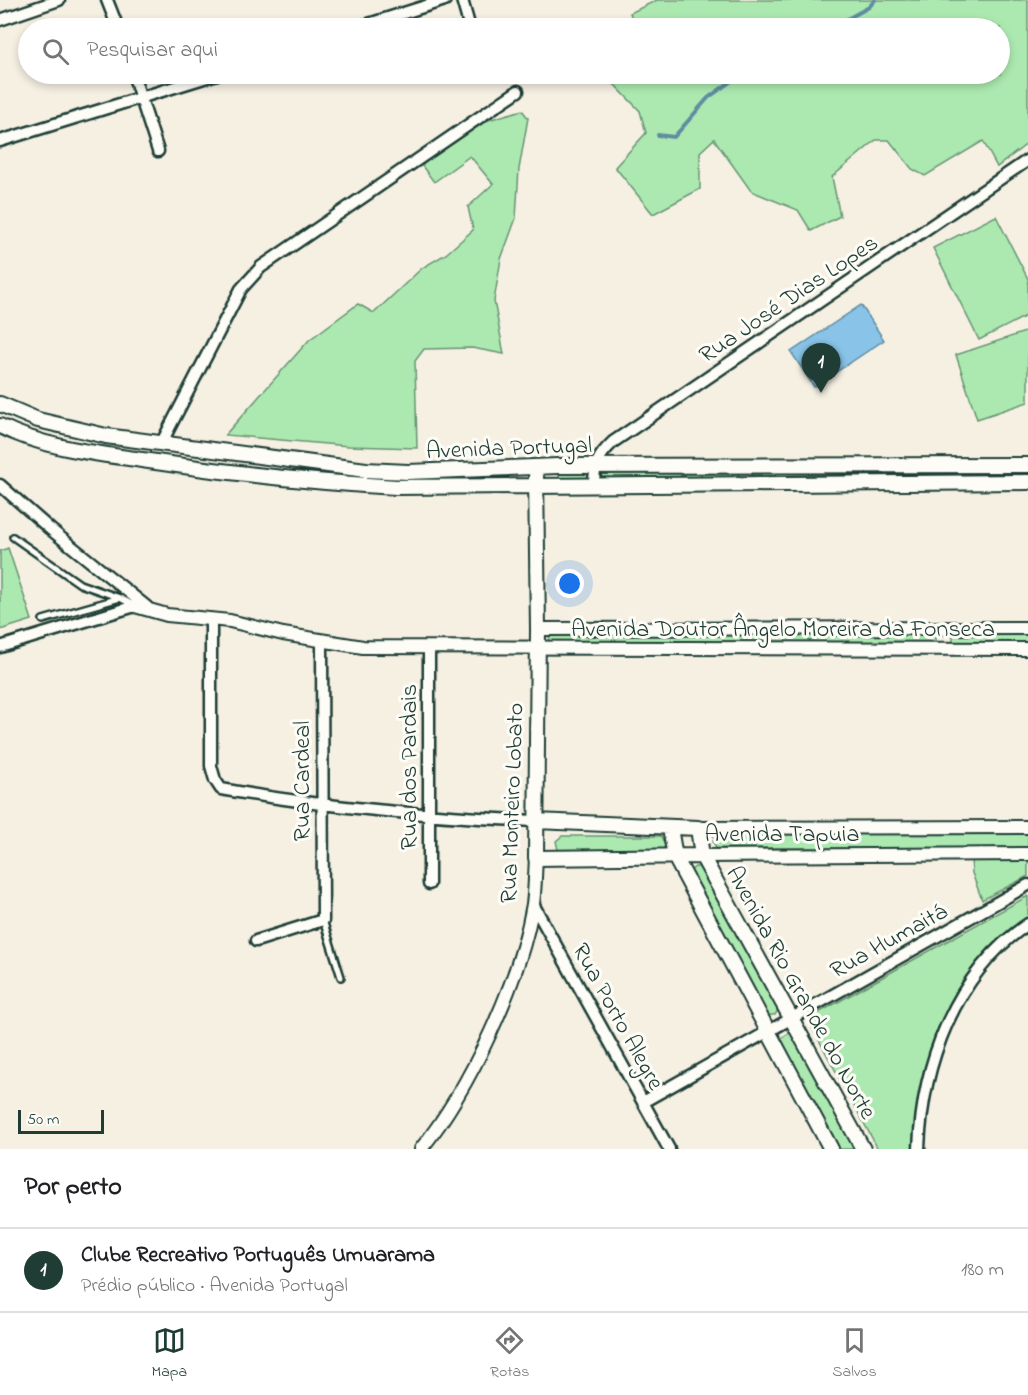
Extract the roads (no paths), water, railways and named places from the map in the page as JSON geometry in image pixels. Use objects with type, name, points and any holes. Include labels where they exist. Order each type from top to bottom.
[{"type":"main road","name":"Avenida Portugal","points":[[0,404],[20,414],[58,425],[161,444],[366,470],[408,472],[594,466],[1028,465]]},
{"type":"main road","name":"Avenida Portugal","points":[[0,426],[42,442],[81,451],[209,470],[317,482],[396,487],[537,484],[1028,482]]},
{"type":"main road","points":[[909,465],[909,483]]},
{"type":"main road","points":[[745,466],[745,484]]},
{"type":"main road","name":"Rua Monteiro Lobato","points":[[536,468],[538,629],[536,858]]},
{"type":"main road","name":"Avenida Tapuia","points":[[536,821],[698,828]]},
{"type":"main road","name":"Avenida Rio Grande do Norte","points":[[670,828],[675,857],[766,1032],[831,1149]]},
{"type":"main road","points":[[698,828],[702,856]]},
{"type":"main road","name":"Avenida Tapuia","points":[[536,858],[702,856]]},
{"type":"main road","name":"Avenida Rio Grande do Norte","points":[[702,856],[863,1149]]},
{"type":"street","points":[[0,20],[59,0]]},
{"type":"street","points":[[107,0],[113,18]]},
{"type":"street","points":[[388,18],[445,0]]},
{"type":"street","points":[[462,0],[467,18]]},
{"type":"street","points":[[136,84],[158,151]]},
{"type":"street","points":[[0,141],[185,84]]},
{"type":"street","points":[[161,444],[242,289],[261,267],[518,91]]},
{"type":"street","name":"Rua José Dias Lopes","points":[[594,466],[613,442],[1028,160]]},
{"type":"street","points":[[594,466],[594,485]]},
{"type":"street","points":[[0,485],[141,607]]},
{"type":"street","points":[[0,647],[141,607]]},
{"type":"street","name":"Avenida Doutor Ângelo Moreira da Fonseca","points":[[141,607],[167,615],[211,619],[363,647],[1028,650]]},
{"type":"street","points":[[211,619],[211,766],[215,780],[221,789],[267,797],[429,816],[536,821]]},
{"type":"street","points":[[944,628],[944,650]]},
{"type":"street","name":"Avenida Doutor Ângelo Moreira da Fonseca","points":[[538,629],[1028,628]]},
{"type":"street","name":"Rua Cardeal","points":[[322,641],[322,920]]},
{"type":"street","name":"Rua dos Pardais","points":[[429,649],[429,884]]},
{"type":"street","name":"Avenida Tapuia","points":[[698,828],[1028,827]]},
{"type":"street","name":"Avenida Tapuia","points":[[702,856],[1028,854]]},
{"type":"street","name":"Rua Monteiro Lobato","points":[[421,1149],[449,1107],[489,1033],[505,997],[533,903],[536,858]]},
{"type":"street","name":"Rua Humaitá","points":[[643,1102],[1028,885]]},
{"type":"street","name":"Rua Porto Alegre","points":[[533,903],[669,1149]]},
{"type":"street","points":[[256,941],[322,920]]},
{"type":"street","points":[[919,1149],[925,1093],[933,1057],[944,1029],[958,1001],[981,968],[1001,945],[1028,924]]},
{"type":"lane","points":[[13,537],[28,550],[80,584],[141,607]]},
{"type":"lane","points":[[43,620],[120,598]]},
{"type":"lane","points":[[322,920],[341,977]]},
{"type":"water","points":[[861,305],[884,340],[814,387],[791,352]]},
{"type":"waterway","points":[[849,18],[869,7],[875,0]]},
{"type":"waterway","points":[[658,135],[674,137],[708,98],[727,84]]},
{"type":"place","name":"Clube Recreativo Português Umuarama","points":[[821,393]]}]
